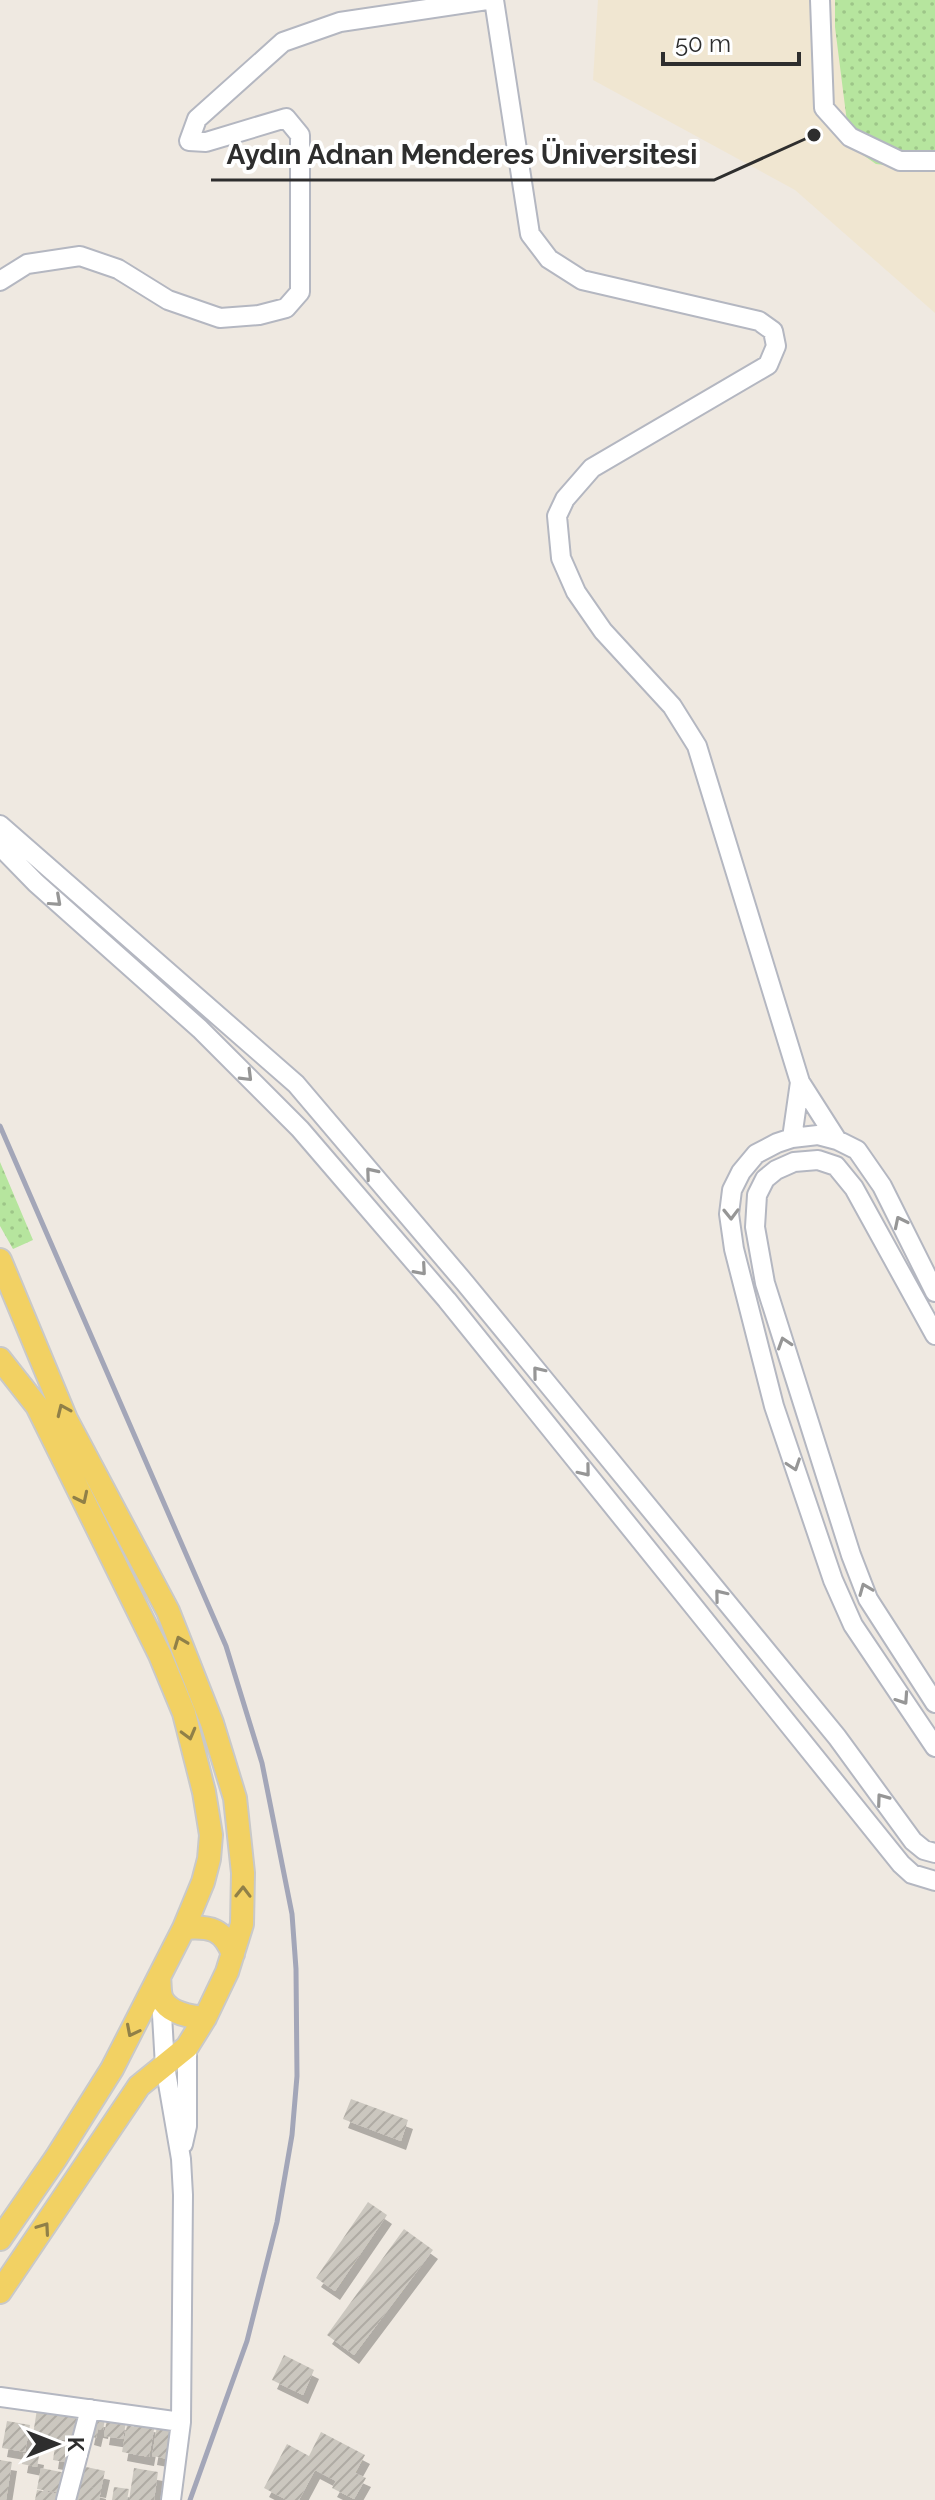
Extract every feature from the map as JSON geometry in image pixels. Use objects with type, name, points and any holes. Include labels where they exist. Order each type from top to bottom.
[{"type":"main road","points":[[0,1260],[66,1419],[168,1611],[212,1723],[235,1798],[243,1873],[242,1924],[233,1954],[205,2018],[187,2047],[139,2086],[0,2292]]},
{"type":"main road","points":[[0,1359],[37,1406],[160,1655],[184,1713],[204,1792],[211,1835],[203,1882],[160,1988],[56,2158],[0,2239]]},
{"type":"main road","points":[[184,1928],[214,1930],[226,1938],[233,1954]]},
{"type":"main road","points":[[160,1988],[171,2008],[189,2017],[205,2018]]},
{"type":"street","points":[[0,281],[27,264],[80,256],[118,269],[168,300],[220,318],[259,315],[286,308],[300,292],[300,135],[286,118],[206,142],[189,141],[197,119],[283,42],[306,32],[340,22],[487,0]]},
{"type":"street","points":[[494,0],[530,234],[549,259],[582,280],[759,321],[773,331],[776,346],[768,365],[592,468],[565,499],[557,516],[561,558],[576,592],[603,631],[672,706],[697,746],[800,1082],[837,1140]]},
{"type":"street","points":[[820,0],[824,108],[850,137],[900,161],[935,161]]},
{"type":"street","points":[[0,825],[296,1084],[465,1283],[837,1737],[913,1841],[924,1850],[935,1853]]},
{"type":"street","points":[[0,846],[36,883],[200,1029],[300,1129],[447,1300],[901,1864],[912,1874],[935,1881]]},
{"type":"street","points":[[792,1138],[800,1082]]},
{"type":"street","points":[[935,1292],[882,1186],[857,1150],[818,1135],[792,1138],[756,1154],[736,1181],[729,1214],[734,1249],[774,1406],[833,1580],[853,1625],[935,1747]]},
{"type":"street","points":[[935,1335],[854,1188],[836,1166],[818,1160],[794,1162],[765,1179],[757,1195],[755,1227],[765,1283],[851,1555],[868,1599],[935,1703]]},
{"type":"street","points":[[160,1988],[165,2066],[181,2159],[183,2195],[181,2422],[171,2500]]},
{"type":"street","points":[[181,2159],[187,2126],[187,2047]]},
{"type":"street","points":[[0,2397],[181,2422]]},
{"type":"street","points":[[66,2500],[90,2409]]},
{"type":"shaded area","points":[[598,0],[935,0],[935,313],[795,190],[593,80]]},
{"type":"green space","points":[[835,0],[935,0],[935,171],[876,164],[850,146],[835,27]]},
{"type":"green space","points":[[0,1162],[33,1240],[13,1249],[0,1226]]},
{"type":"building","points":[[351,2099],[408,2120],[401,2141],[343,2119]]},
{"type":"building","points":[[368,2202],[387,2215],[335,2291],[316,2278]]},
{"type":"building","points":[[404,2229],[433,2250],[354,2355],[327,2335]]},
{"type":"building","points":[[284,2355],[314,2370],[303,2395],[272,2380]]},
{"type":"building","points":[[37,2409],[77,2416],[72,2441],[33,2435]]},
{"type":"building","points":[[93,2417],[105,2419],[103,2430],[98,2429],[96,2438],[89,2436]]},
{"type":"building","points":[[107,2418],[126,2422],[123,2439],[104,2436]]},
{"type":"building","points":[[7,2421],[30,2425],[25,2452],[2,2448]]},
{"type":"building","points":[[135,2421],[155,2424],[149,2457],[122,2452],[127,2425],[134,2427]]},
{"type":"building","points":[[157,2426],[174,2429],[168,2459],[152,2456]]},
{"type":"building","points":[[321,2432],[365,2455],[355,2473],[366,2478],[354,2499],[332,2488],[336,2481],[315,2470],[299,2500],[287,2500],[264,2488],[287,2444],[309,2456]]},
{"type":"building","points":[[56,2440],[73,2443],[70,2463],[53,2460]]},
{"type":"building","points":[[24,2453],[39,2456],[37,2467],[22,2464]]},
{"type":"building","points":[[0,2460],[12,2462],[6,2500],[0,2500]]},
{"type":"building","points":[[77,2465],[105,2471],[101,2489],[89,2487],[101,2490],[99,2500],[70,2500]]},
{"type":"building","points":[[41,2468],[66,2473],[62,2493],[37,2489]]},
{"type":"building","points":[[134,2468],[158,2472],[154,2500],[129,2500]]},
{"type":"building","points":[[114,2487],[129,2489],[127,2500],[112,2500]]},
{"type":"building","points":[[37,2490],[60,2494],[59,2500],[35,2500]]},
{"type":"railway","points":[[0,1126],[226,1646],[262,1763],[292,1914],[297,2076],[292,2135],[277,2222],[247,2341],[190,2500]]},
{"type":"place","name":"Aydın Adnan Menderes Üniversitesi","points":[[814,135]]}]
